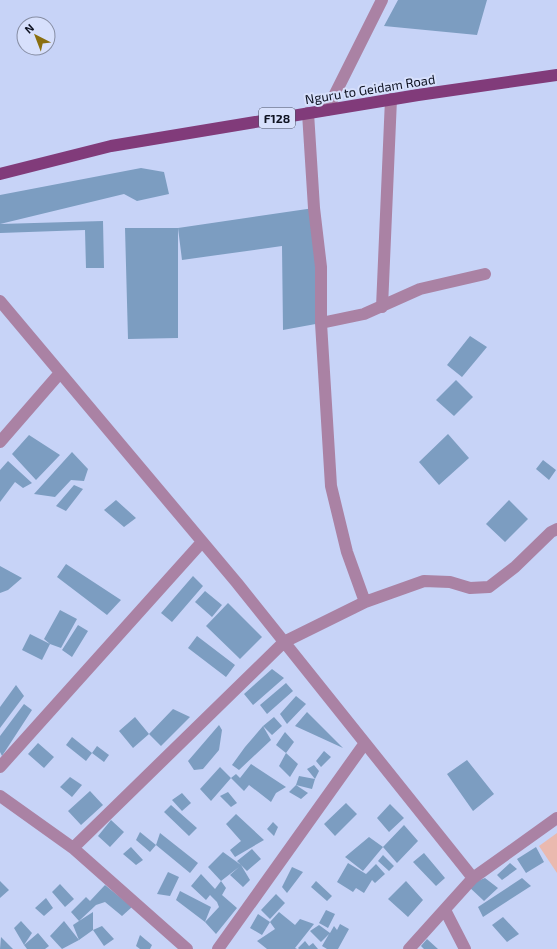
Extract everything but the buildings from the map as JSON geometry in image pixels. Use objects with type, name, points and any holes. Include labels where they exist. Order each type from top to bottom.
[{"type":"main road","name":"Nguru to Geidam Road","points":[[0,174],[110,146],[391,99],[557,75]]},
{"type":"street","points":[[326,110],[376,2]]},
{"type":"street","points":[[382,307],[391,99]]},
{"type":"street","points":[[308,113],[314,208],[320,260],[321,323],[331,486],[347,552],[365,602]]},
{"type":"street","points":[[321,323],[346,319],[382,307],[396,298],[420,289],[485,274]]},
{"type":"street","points":[[0,302],[202,542],[473,878]]},
{"type":"street","points":[[2,437],[60,373]]},
{"type":"street","points":[[73,848],[284,642],[365,602],[424,581],[450,582],[470,588],[488,587],[515,567],[551,532],[557,529]]},
{"type":"street","points":[[0,767],[202,542]]},
{"type":"street","points":[[218,949],[365,743]]},
{"type":"street","points":[[0,796],[73,848],[187,949]]},
{"type":"street","points":[[409,949],[473,878],[557,818]]},
{"type":"street","points":[[445,910],[465,949]]},
{"type":"shaded area","points":[[557,833],[557,873],[539,846]]}]
